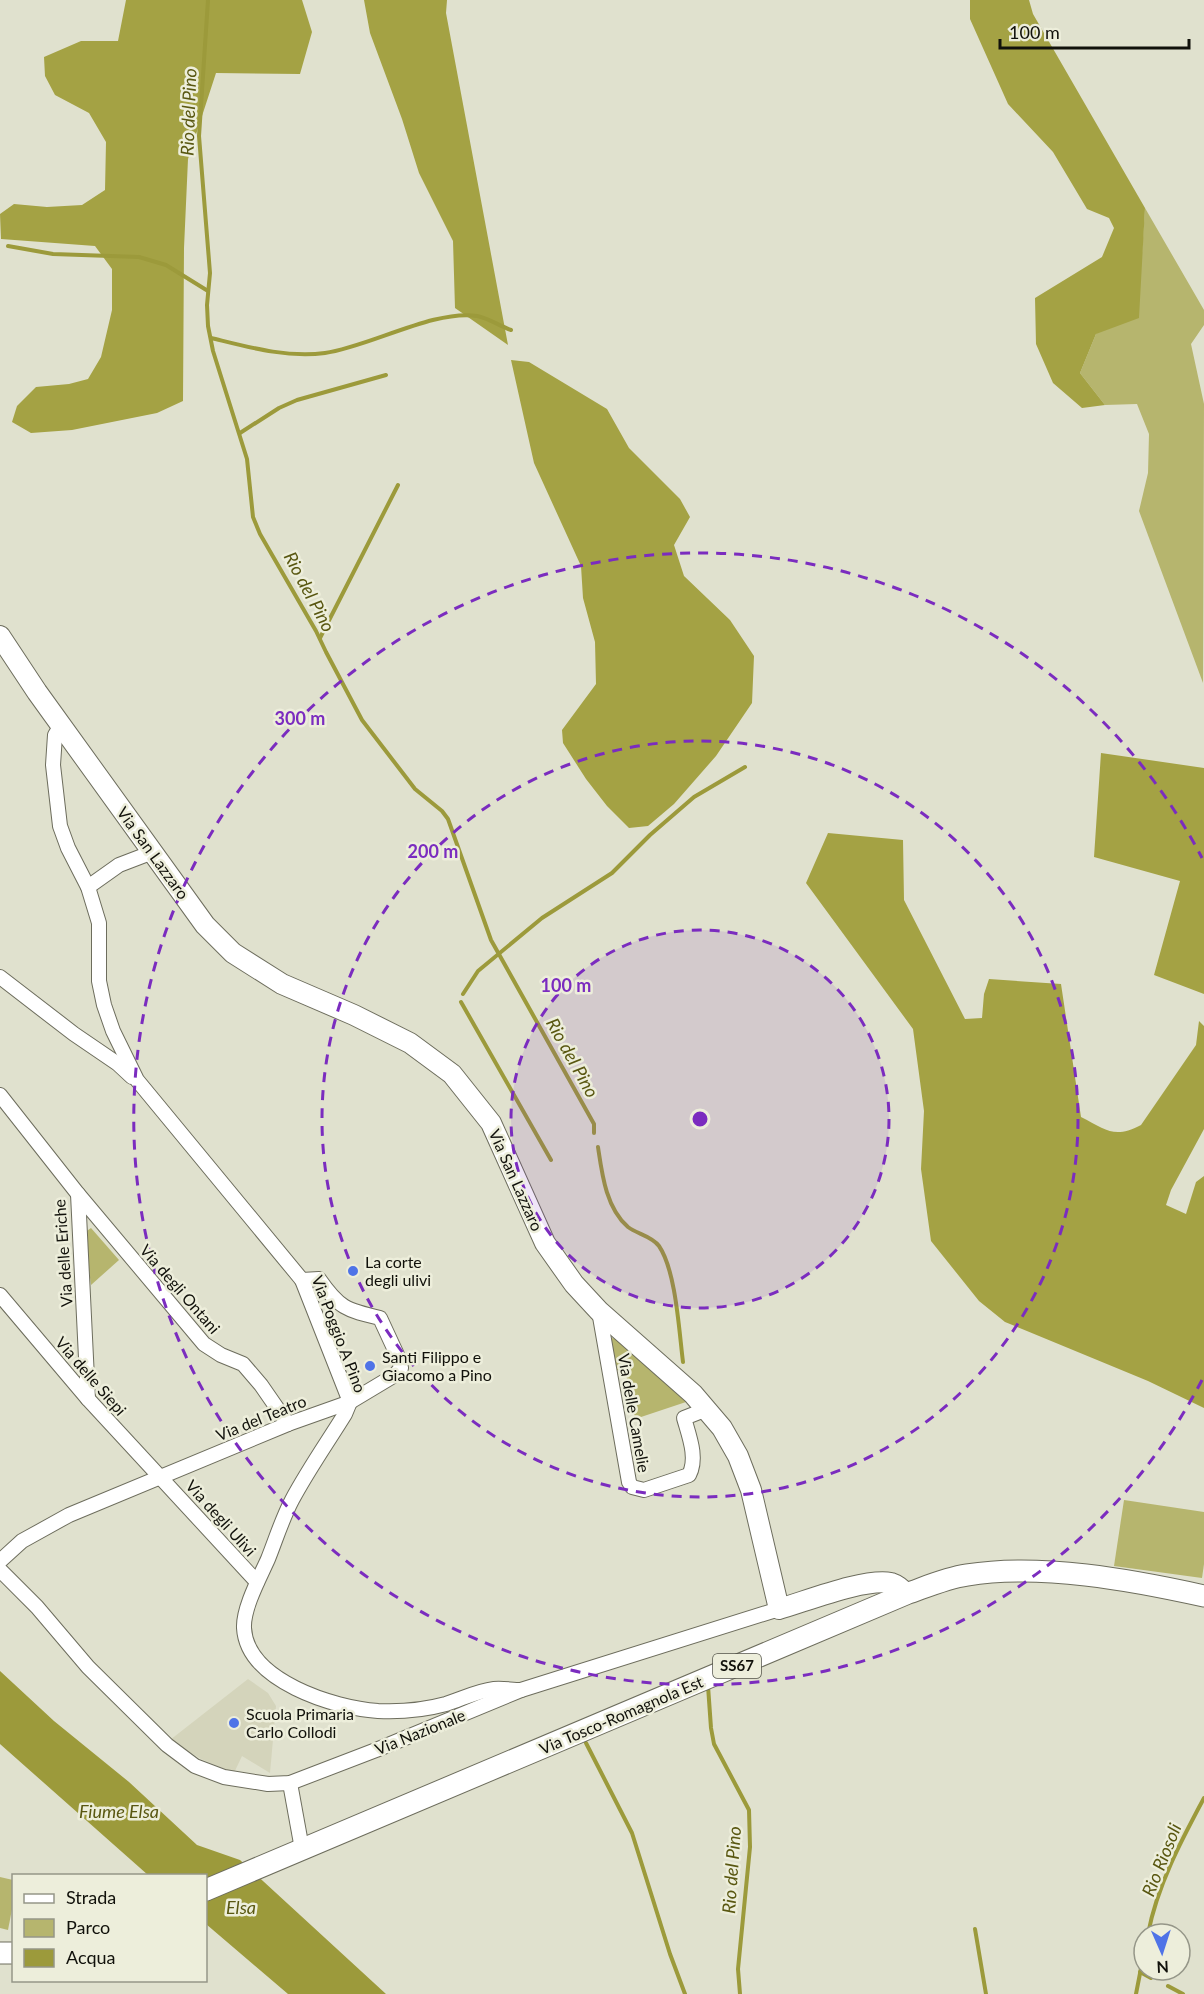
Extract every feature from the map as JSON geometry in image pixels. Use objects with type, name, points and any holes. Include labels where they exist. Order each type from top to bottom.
[{"type":"main road","name":"Via Tosco-Romagnola Est","points":[[295,1852],[906,1594],[952,1578],[1016,1572],[1064,1574],[1128,1581],[1204,1596]]},
{"type":"main road","name":"SS67","points":[[207,1890],[295,1852]]},
{"type":"street","points":[[0,636],[61,725]]},
{"type":"street","name":"Via San Lazzaro","points":[[61,725],[205,925],[233,953],[282,984],[354,1015],[410,1043],[452,1074],[491,1123],[545,1243],[574,1284],[599,1311],[693,1394],[722,1428],[738,1456],[751,1490],[779,1609]]},
{"type":"street","name":"Via Poggio A Pino","points":[[61,725],[55,735],[53,765],[60,826],[68,848],[88,887],[99,923],[99,981],[113,1031],[137,1080],[302,1280],[350,1402],[345,1414],[291,1501],[268,1559],[256,1581],[243,1627],[249,1649],[269,1672],[287,1684],[314,1696],[376,1711],[414,1710],[495,1689],[521,1690]]},
{"type":"street","points":[[88,887],[119,865],[153,852]]},
{"type":"street","points":[[0,977],[137,1080]]},
{"type":"street","name":"Via delle Eriche","points":[[0,1095],[78,1194],[88,1399]]},
{"type":"street","name":"Via degli Ontani","points":[[78,1194],[204,1344],[221,1355],[243,1364],[261,1385],[288,1424]]},
{"type":"street","name":"Via del Teatro","points":[[0,1561],[22,1541],[69,1515],[288,1424],[350,1402],[395,1375],[400,1368],[399,1359],[380,1318],[348,1311],[332,1298],[319,1279],[302,1280]]},
{"type":"street","name":"Via delle Siepi","points":[[0,1295],[88,1399],[160,1476]]},
{"type":"street","name":"Via delle Camelie","points":[[599,1311],[629,1482],[632,1487],[644,1490],[689,1475],[693,1467],[692,1452],[684,1418],[706,1409]]},
{"type":"street","name":"Via degli Ulivi","points":[[160,1476],[256,1581]]},
{"type":"street","name":"Via Nazionale","points":[[0,1570],[38,1608],[88,1667],[167,1745],[195,1766],[224,1777],[268,1785],[290,1783],[521,1690],[779,1609],[858,1586],[882,1583],[897,1585],[906,1594]]},
{"type":"street","points":[[290,1783],[295,1852]]},
{"type":"shaded area","points":[[126,0],[302,0],[312,32],[300,74],[216,73],[188,159],[184,248],[183,401],[157,413],[72,430],[31,433],[12,422],[17,406],[36,387],[69,384],[88,379],[101,357],[112,310],[112,269],[95,246],[1,239],[0,214],[14,204],[47,207],[82,205],[105,190],[106,142],[89,113],[55,95],[45,76],[44,57],[81,41],[118,41]]},
{"type":"shaded area","points":[[364,0],[447,0],[446,13],[508,345],[455,308],[453,241],[419,173],[370,33]]},
{"type":"shaded area","points":[[970,0],[1029,0],[1033,14],[1145,208],[1139,318],[1096,334],[1080,373],[1105,405],[1082,408],[1053,383],[1036,344],[1035,298],[1102,257],[1114,228],[1109,218],[1087,209],[1053,152],[1008,104],[970,19]]},
{"type":"shaded area","points":[[511,360],[529,362],[607,409],[629,448],[680,499],[690,517],[674,545],[684,576],[730,620],[754,656],[752,703],[716,756],[674,804],[648,826],[629,828],[607,806],[586,779],[563,743],[562,730],[596,684],[595,642],[583,598],[581,566],[534,463]]},
{"type":"shaded area","points":[[1101,753],[1204,768],[1204,994],[1154,975],[1180,881],[1094,857]]},
{"type":"shaded area","points":[[828,833],[903,840],[904,900],[965,1019],[982,1018],[984,994],[989,979],[1061,984],[1081,1117],[1098,1126],[1117,1132],[1141,1125],[1196,1045],[1199,1021],[1204,1026],[1204,1129],[1171,1190],[1166,1205],[1186,1214],[1196,1182],[1204,1176],[1204,1408],[1148,1381],[1005,1322],[979,1301],[931,1241],[921,1169],[924,1111],[913,1029],[806,883]]},
{"type":"shaded area","name":"Scuola Primaria Carlo Collodi","points":[[248,1679],[268,1693],[276,1706],[270,1773],[242,1756],[234,1773],[201,1759],[170,1740]]},
{"type":"green space","points":[[1145,208],[1204,310],[1204,325],[1191,344],[1204,404],[1203,683],[1139,511],[1148,473],[1149,434],[1137,404],[1105,405],[1080,373],[1096,334],[1142,253]]},
{"type":"green space","points":[[91,1228],[119,1260],[91,1285],[84,1233]]},
{"type":"green space","points":[[612,1338],[619,1340],[686,1402],[635,1419],[625,1369],[614,1371],[609,1340]]},
{"type":"green space","points":[[1124,1500],[1204,1512],[1202,1578],[1114,1566]]},
{"type":"green space","points":[[0,1877],[12,1880],[12,1909],[8,1930],[0,1928]]},
{"type":"water","points":[[0,1671],[54,1721],[129,1782],[197,1845],[240,1860],[386,1994],[288,1994],[207,1925],[207,1874],[147,1874],[0,1744]]},
{"type":"waterway","name":"Rio del Pino","points":[[208,0],[199,136],[210,273],[208,326],[213,351],[247,459],[253,517],[260,534],[316,631],[362,720],[415,789],[442,811],[448,819],[491,940],[594,1124],[594,1133]]},
{"type":"waterway","points":[[8,246],[53,254],[139,257],[166,265],[208,291]]},
{"type":"waterway","points":[[211,338],[267,351],[310,354],[342,349],[422,323],[460,315],[481,317],[511,330]]},
{"type":"waterway","points":[[240,433],[279,408],[297,400],[386,375]]},
{"type":"waterway","points":[[320,638],[398,485]]},
{"type":"waterway","points":[[463,994],[478,971],[542,918],[612,873],[650,835],[694,797],[745,767]]},
{"type":"waterway","points":[[461,1002],[551,1160]]},
{"type":"waterway","name":"Rio del Pino","points":[[598,1147],[606,1190],[615,1210],[628,1227],[656,1243],[665,1257],[676,1302],[683,1362]]},
{"type":"waterway","name":"Rio del Pino","points":[[708,1686],[714,1744],[749,1810],[750,1847],[738,1969],[740,1994]]},
{"type":"waterway","points":[[586,1743],[632,1833],[685,1994]]},
{"type":"waterway","name":"Rio Riosoli","points":[[1151,1922],[1164,1881],[1204,1798]]},
{"type":"waterway","points":[[975,1929],[986,1994]]},
{"type":"waterway","name":"Rio Riosoli","points":[[1136,1994],[1138,1982]]},
{"type":"waterway","points":[[1168,1986],[1183,1994]]},
{"type":"place","name":"La corte degli ulivi","points":[[353,1271]]},
{"type":"place","name":"Santi Filippo e Giacomo a Pino","points":[[370,1366]]},
{"type":"place","name":"Scuola Primaria Carlo Collodi","points":[[234,1723]]},
{"type":"water label","name":"Fiume Elsa","points":[[119,1812]]},
{"type":"water label","name":"Elsa","points":[[241,1908]]}]
